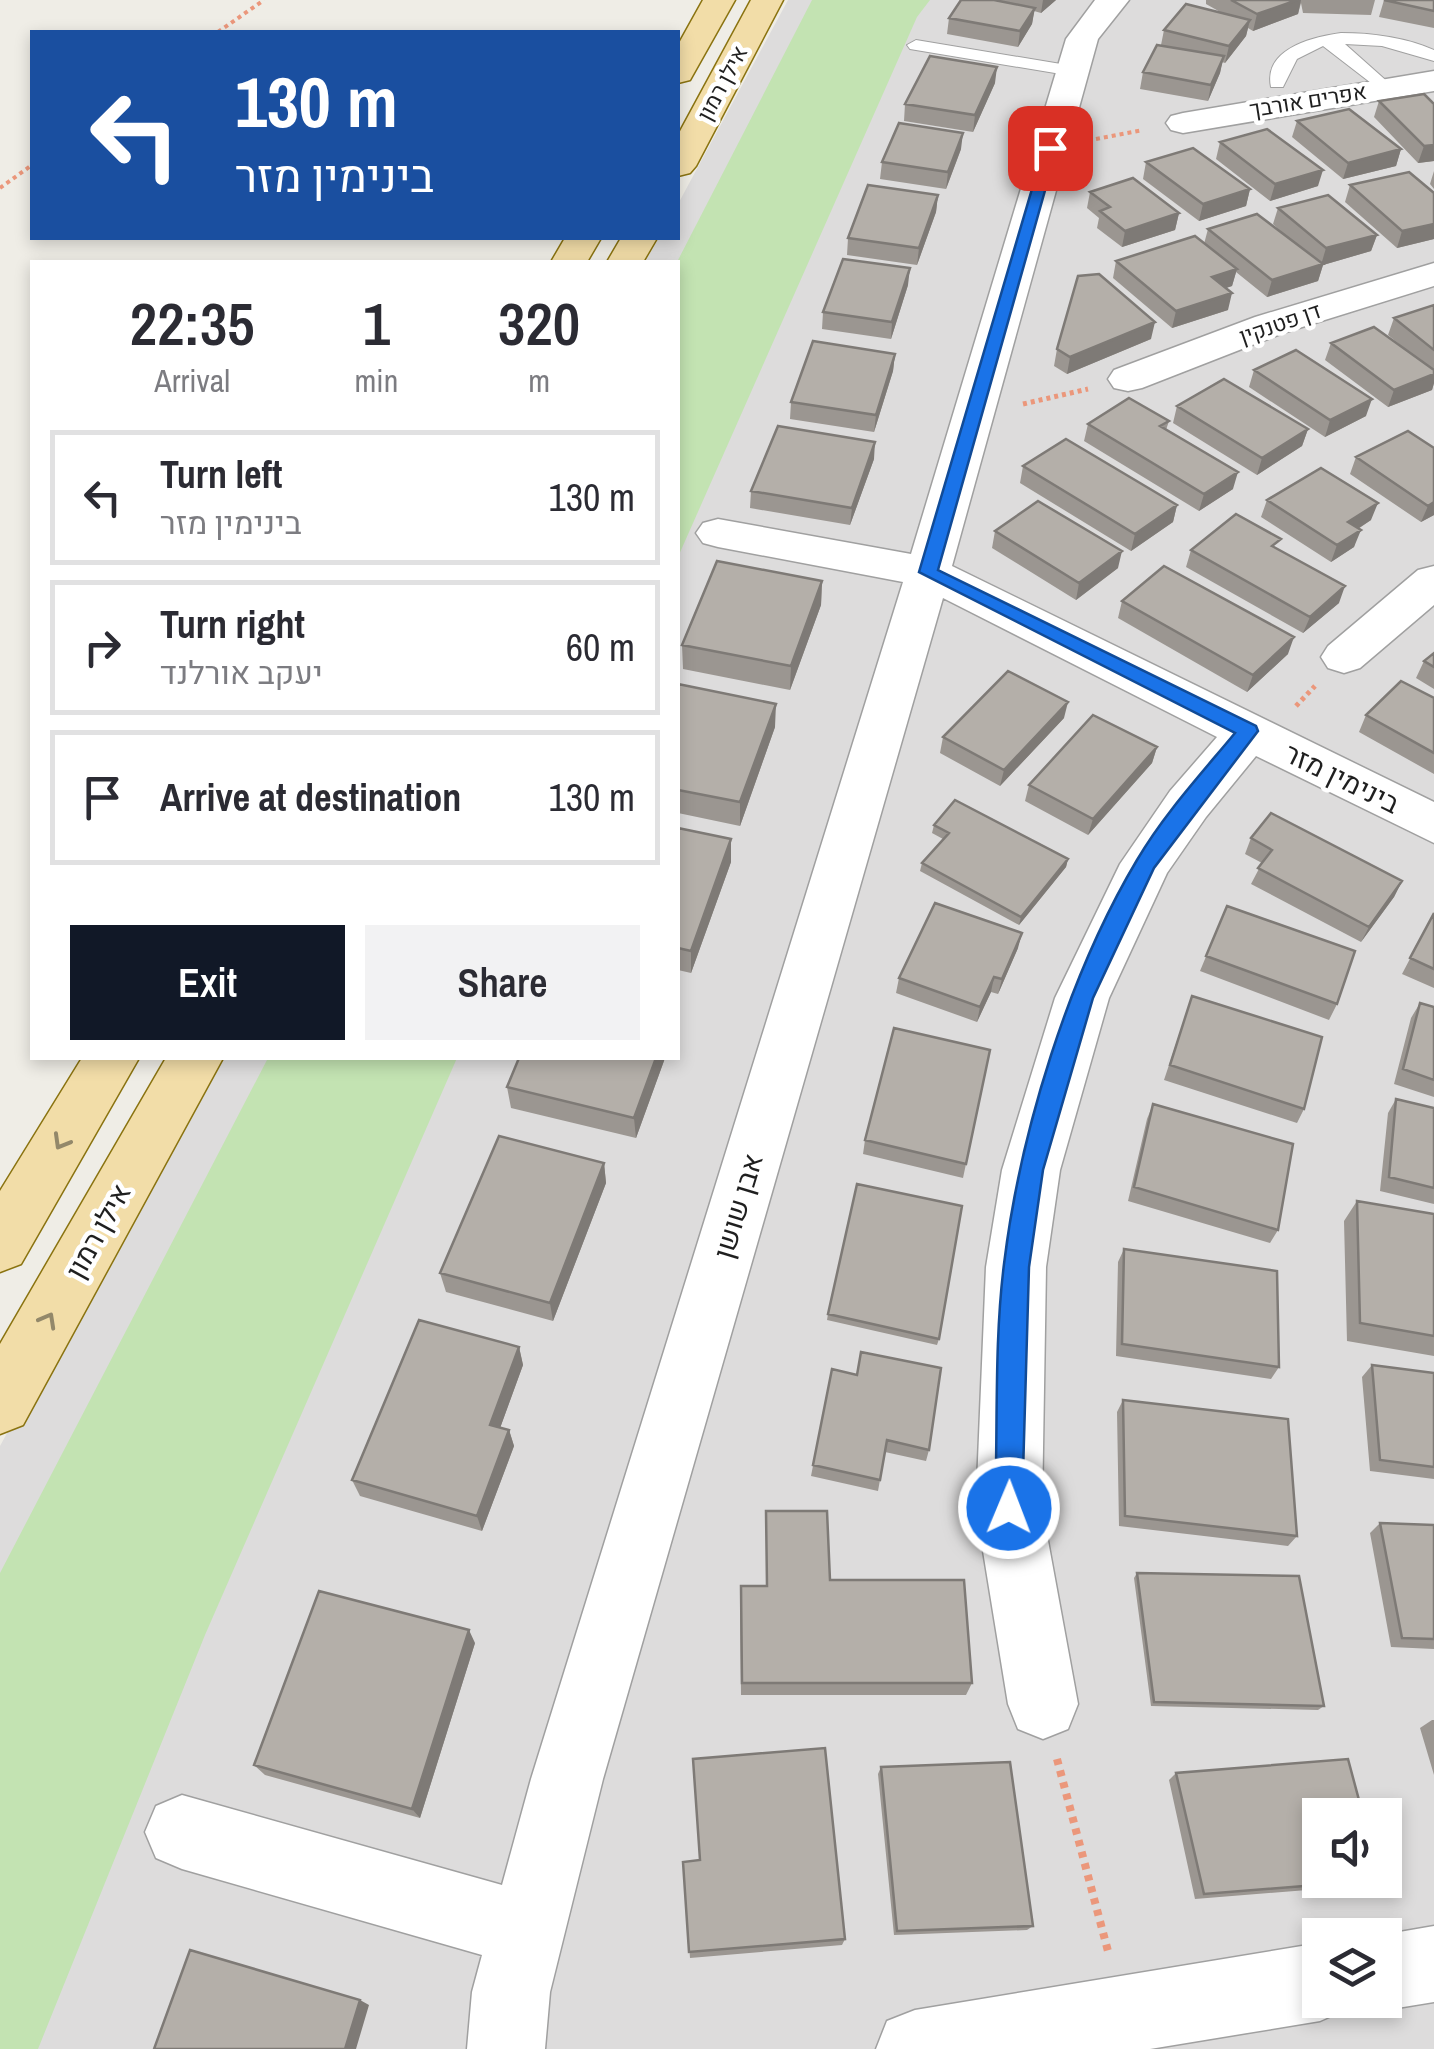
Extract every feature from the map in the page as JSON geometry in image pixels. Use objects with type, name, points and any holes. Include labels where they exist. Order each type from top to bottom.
[{"type":"main road","name":"אילן רמון","points":[[680,70],[720,0]]},
{"type":"main road","name":"אילן רמון","points":[[680,162],[767,0]]},
{"type":"main road","points":[[0,1245],[109,1060]]},
{"type":"main road","name":"אילן רמון","points":[[0,1404],[194,1060]]},
{"type":"street","name":"אבן שושן","points":[[506,2049],[511,1992],[566,1779],[928,572],[1082,39],[1114,0]]},
{"type":"street","name":"אפרים אורבך","points":[[1183,122],[1434,81]]},
{"type":"street","name":"דן פטנקין","points":[[1128,379],[1269,325],[1434,274]]},
{"type":"street","points":[[718,533],[928,572]]},
{"type":"street","name":"בינימין מזר","points":[[928,572],[1434,824]]},
{"type":"street","points":[[1344,657],[1434,582]]},
{"type":"street","points":[[1043,1704],[1009,1508],[1016,1267],[1031,1170],[1082,998],[1146,864],[1188,804],[1256,735]]},
{"type":"street","points":[[182,1832],[527,1930]]},
{"type":"street","points":[[1402,1969],[1434,1964]]},
{"type":"street","points":[[915,2049],[1302,1985]]},
{"type":"lane","points":[[1277,83],[1292,54],[1312,43],[1382,40],[1434,56]]},
{"type":"lane","points":[[1331,41],[1384,88]]},
{"type":"lane","points":[[916,45],[1073,71]]},
{"type":"path","points":[[221,30],[264,0]]},
{"type":"path","points":[[1050,148],[1183,122]]},
{"type":"path","points":[[0,188],[30,166]]},
{"type":"path","points":[[973,416],[1128,379]]},
{"type":"path","points":[[1256,735],[1344,657]]},
{"type":"path","points":[[1043,1704],[1124,2014]]},
{"type":"shaded area","points":[[788,0],[1434,0],[1434,2049],[0,2049],[0,1446],[211,1060],[680,1060],[680,260],[646,260],[658,240],[680,240],[680,200]]},
{"type":"green space","points":[[812,0],[930,0],[917,17],[680,552],[678,260]]},
{"type":"green space","points":[[267,1060],[456,1060],[205,1635],[38,2049],[0,2049],[0,1573]]},
{"type":"building","points":[[961,0],[994,0],[1035,8],[1020,31],[949,18]]},
{"type":"building","points":[[1231,0],[1297,0],[1257,14]]},
{"type":"building","points":[[1384,0],[1434,0],[1434,11]]},
{"type":"building","points":[[1186,4],[1250,20],[1229,46],[1164,30]]},
{"type":"building","points":[[1157,45],[1224,56],[1211,85],[1143,72]]},
{"type":"building","points":[[930,56],[997,67],[975,115],[905,104]]},
{"type":"building","points":[[1424,94],[1434,104],[1434,145],[1424,146],[1379,101]]},
{"type":"building","points":[[1349,109],[1401,149],[1348,163],[1297,121]]},
{"type":"building","points":[[899,123],[963,133],[948,172],[882,162]]},
{"type":"building","points":[[1267,129],[1323,170],[1275,184],[1220,142]]},
{"type":"building","points":[[1193,148],[1250,189],[1203,204],[1146,162]]},
{"type":"building","points":[[1409,172],[1434,193],[1434,224],[1402,231],[1350,185]]},
{"type":"building","points":[[1133,178],[1179,213],[1125,231],[1100,211],[1110,207],[1090,192]]},
{"type":"building","points":[[868,185],[938,195],[919,248],[848,238]]},
{"type":"building","points":[[1328,195],[1377,235],[1326,248],[1278,208]]},
{"type":"building","points":[[1257,214],[1323,264],[1272,280],[1208,229]]},
{"type":"building","points":[[1195,236],[1237,269],[1212,277],[1232,293],[1176,311],[1116,261]]},
{"type":"building","points":[[843,259],[910,268],[892,322],[823,312]]},
{"type":"building","points":[[1099,274],[1155,322],[1070,357],[1057,349],[1078,276]]},
{"type":"building","points":[[1434,305],[1434,350],[1394,318]]},
{"type":"building","points":[[1374,327],[1434,370],[1434,374],[1394,390],[1331,343]]},
{"type":"building","points":[[813,341],[895,354],[876,415],[791,402]]},
{"type":"building","points":[[1296,350],[1372,399],[1330,420],[1254,370]]},
{"type":"building","points":[[1224,379],[1308,429],[1262,458],[1177,406]]},
{"type":"building","points":[[1129,398],[1169,421],[1160,426],[1238,472],[1204,494],[1088,424]]},
{"type":"building","points":[[778,426],[875,442],[852,508],[751,491]]},
{"type":"building","points":[[1408,431],[1434,448],[1434,502],[1428,506],[1356,457]]},
{"type":"building","points":[[1066,439],[1177,505],[1135,534],[1023,466]]},
{"type":"building","points":[[1321,468],[1378,503],[1348,522],[1361,530],[1337,545],[1267,500]]},
{"type":"building","points":[[1038,501],[1122,551],[1079,583],[995,531]]},
{"type":"building","points":[[1236,514],[1281,539],[1272,546],[1345,586],[1310,617],[1191,550]]},
{"type":"building","points":[[717,561],[822,581],[791,666],[682,645]]},
{"type":"building","points":[[1164,566],[1294,637],[1253,675],[1122,601]]},
{"type":"building","points":[[1434,653],[1434,667],[1424,661]]},
{"type":"building","points":[[1008,671],[1068,702],[1004,770],[943,737]]},
{"type":"building","points":[[1401,681],[1434,698],[1434,753],[1366,715]]},
{"type":"building","points":[[680,684],[776,704],[740,802],[680,790]]},
{"type":"building","points":[[1093,715],[1157,747],[1093,819],[1029,785]]},
{"type":"building","points":[[955,800],[1068,859],[1021,917],[922,863],[949,833],[934,825]]},
{"type":"building","points":[[1271,813],[1402,881],[1369,927],[1258,868],[1272,850],[1251,838]]},
{"type":"building","points":[[680,828],[731,839],[691,951],[680,948]]},
{"type":"building","points":[[935,903],[1022,933],[1002,979],[994,977],[980,1007],[899,978]]},
{"type":"building","points":[[1227,906],[1355,951],[1337,1004],[1206,956]]},
{"type":"building","points":[[1434,913],[1434,969],[1410,958]]},
{"type":"building","points":[[1192,996],[1322,1037],[1304,1109],[1170,1065]]},
{"type":"building","points":[[1420,1003],[1434,1007],[1434,1080],[1403,1069]]},
{"type":"building","points":[[894,1028],[990,1050],[966,1164],[865,1140]]},
{"type":"building","points":[[518,1060],[655,1060],[634,1118],[507,1087]]},
{"type":"building","points":[[1396,1099],[1434,1108],[1434,1188],[1389,1177]]},
{"type":"building","points":[[1153,1104],[1293,1144],[1278,1230],[1134,1187]]},
{"type":"building","points":[[499,1136],[604,1163],[550,1303],[440,1273]]},
{"type":"building","points":[[857,1184],[962,1206],[939,1339],[828,1314]]},
{"type":"building","points":[[1357,1201],[1434,1214],[1434,1336],[1360,1323]]},
{"type":"building","points":[[1124,1249],[1277,1271],[1279,1367],[1122,1344]]},
{"type":"building","points":[[419,1320],[519,1347],[490,1425],[509,1430],[477,1516],[352,1480]]},
{"type":"building","points":[[861,1352],[941,1368],[929,1450],[887,1440],[880,1480],[813,1465],[832,1369],[857,1375]]},
{"type":"building","points":[[1372,1365],[1434,1373],[1434,1467],[1380,1460]]},
{"type":"building","points":[[1123,1400],[1288,1419],[1297,1536],[1125,1516]]},
{"type":"building","points":[[766,1511],[827,1511],[830,1580],[964,1580],[972,1683],[742,1683],[741,1586],[767,1586]]},
{"type":"building","points":[[1380,1523],[1434,1525],[1434,1639],[1402,1638]]},
{"type":"building","points":[[1137,1573],[1299,1576],[1324,1706],[1154,1702]]},
{"type":"building","points":[[319,1591],[469,1630],[412,1809],[254,1765]]},
{"type":"building","points":[[825,1748],[845,1939],[689,1952],[683,1862],[700,1860],[693,1759]]},
{"type":"building","points":[[1348,1759],[1358,1798],[1302,1798],[1302,1886],[1204,1894],[1176,1773]]},
{"type":"building","points":[[1010,1762],[1033,1926],[897,1931],[881,1767]]},
{"type":"building","points":[[190,1950],[360,2000],[345,2049],[154,2049]]},
{"type":"route","points":[[1009,1508],[1016,1267],[1031,1170],[1082,998],[1146,864],[1188,804],[1248,731],[928,572],[1050,148]]}]
